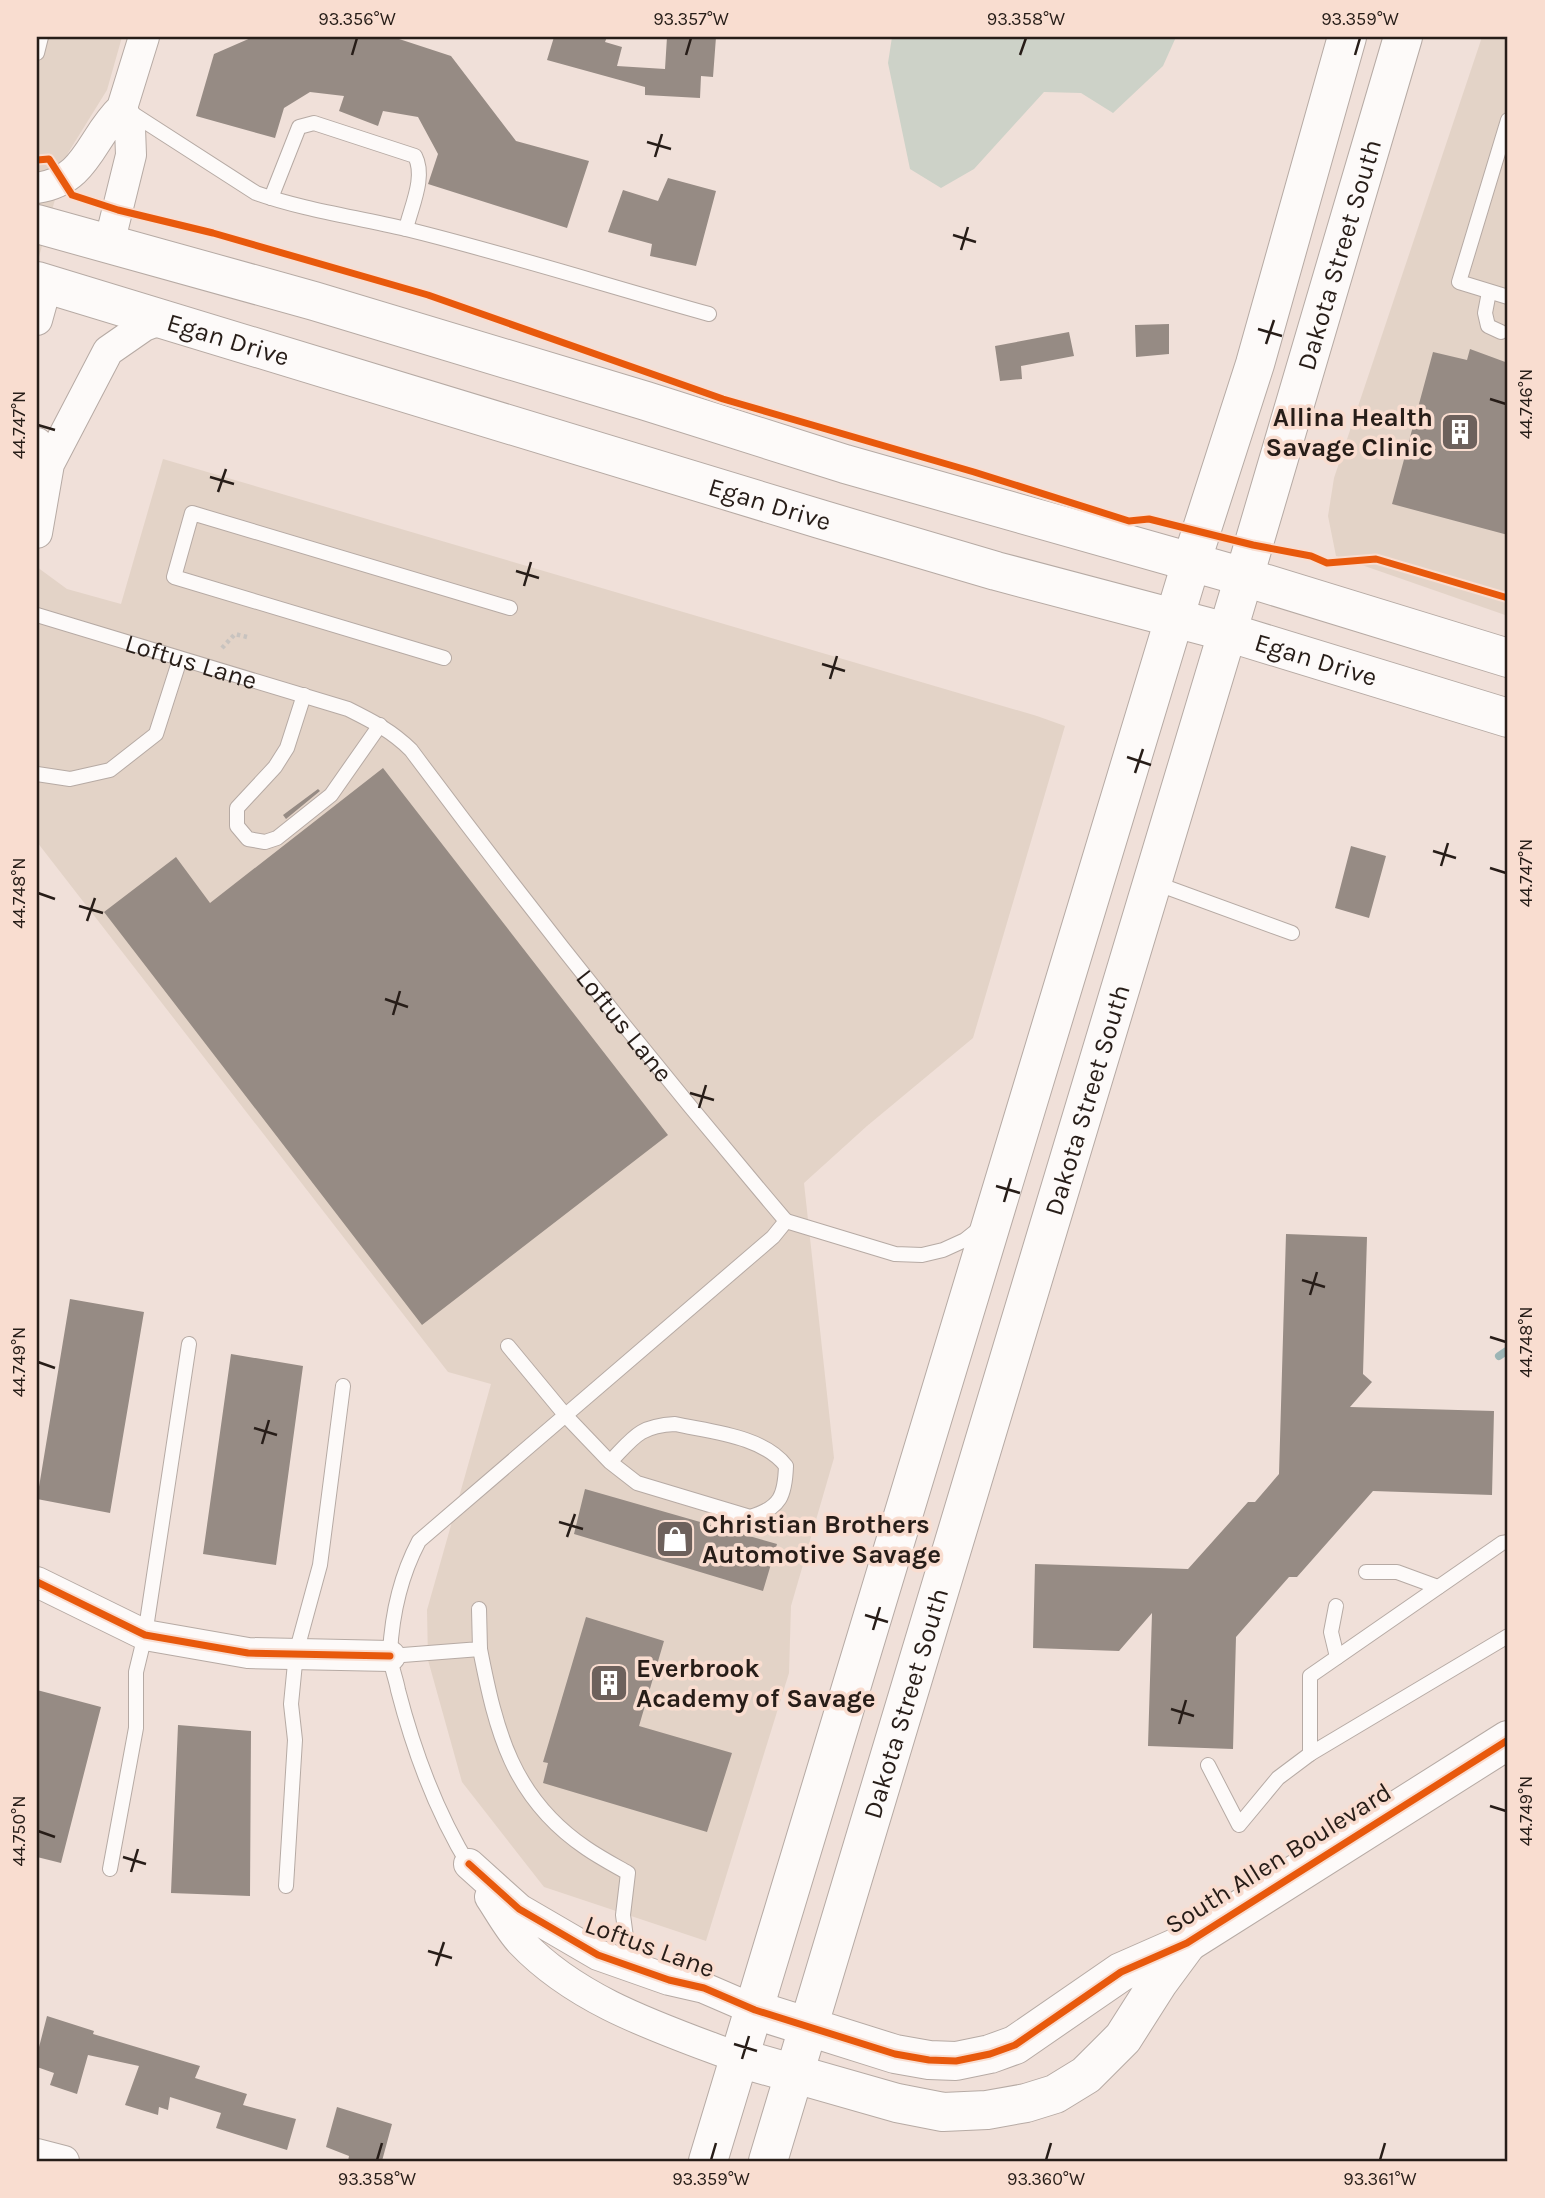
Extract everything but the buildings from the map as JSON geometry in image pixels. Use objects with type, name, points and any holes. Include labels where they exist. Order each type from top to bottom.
[{"type":"main road","name":"Dakota Street South","points":[[708,2161],[1191,563],[1255,364],[1347,37]]},
{"type":"main road","name":"Dakota Street South","points":[[768,2161],[1244,577],[1403,37]]},
{"type":"main road","points":[[42,283],[49,228],[293,295],[845,464],[1244,577],[1508,658]]},
{"type":"main road","points":[[94,297],[108,244]]},
{"type":"main road","name":"Egan Drive","points":[[42,283],[165,318],[820,519],[1227,632],[1508,718]]},
{"type":"main road","name":"South Allen Boulevard","points":[[755,2010],[895,2054],[929,2060],[956,2061],[1015,2045],[1121,1972],[1187,1943],[1508,1740]]},
{"type":"main road","name":"South Allen Boulevard","points":[[739,2058],[897,2103],[943,2112],[987,2110],[1026,2103],[1055,2094],[1086,2075],[1124,2038],[1187,1943]]},
{"type":"street","points":[[37,188],[60,182],[72,174],[91,152],[109,121],[122,108],[144,37]]},
{"type":"street","points":[[108,244],[131,155],[130,128],[122,108]]},
{"type":"street","points":[[37,320],[42,283]]},
{"type":"street","points":[[37,533],[43,453],[108,351],[144,326],[165,318]]},
{"type":"street","points":[[37,1582],[145,1635],[248,1653],[390,1656]]},
{"type":"street","name":"Loftus Lane","points":[[476,1876],[519,1909],[598,1955],[704,1988],[755,2010]]},
{"type":"street","name":"Loftus Lane","points":[[476,1876],[520,1941],[558,1975],[604,2003],[739,2058]]},
{"type":"street","points":[[37,2154],[64,2161]]},
{"type":"lane","points":[[37,52],[41,37]]},
{"type":"lane","points":[[122,108],[256,193],[345,217],[406,229],[709,314]]},
{"type":"lane","points":[[1508,120],[1459,282],[1508,297]]},
{"type":"lane","points":[[271,198],[299,127],[314,123],[415,156],[420,164],[419,178],[406,229]]},
{"type":"lane","points":[[1489,292],[1485,313],[1488,326],[1501,332]]},
{"type":"lane","points":[[444,658],[174,577],[192,513],[510,608]]},
{"type":"lane","name":"Loftus Lane","points":[[37,615],[304,695],[348,709],[380,724],[411,750],[522,897],[688,1106],[786,1221],[773,1237],[419,1541],[400,1584],[390,1656],[415,1752],[432,1797],[476,1876]]},
{"type":"lane","points":[[37,774],[70,779],[110,770],[156,734],[180,659]]},
{"type":"lane","points":[[304,695],[287,748],[275,767],[237,808],[237,826],[248,839],[265,842],[277,838],[331,795],[380,724]]},
{"type":"lane","points":[[1152,882],[1292,933]]},
{"type":"lane","points":[[786,1221],[895,1254],[922,1255],[943,1250],[965,1240],[994,1216]]},
{"type":"lane","points":[[110,1869],[136,1728],[136,1672],[145,1635],[189,1344]]},
{"type":"lane","points":[[508,1346],[566,1416],[610,1462],[637,1483],[750,1517],[768,1511],[785,1492],[786,1466],[778,1455],[759,1444],[675,1423],[640,1430],[610,1462]]},
{"type":"lane","points":[[286,1886],[295,1740],[291,1704],[296,1653],[320,1565],[343,1386]]},
{"type":"lane","points":[[1310,1754],[1310,1676],[1502,1543],[1508,1542]]},
{"type":"lane","points":[[1366,1572],[1396,1572],[1438,1587]]},
{"type":"lane","points":[[1336,1606],[1331,1632],[1337,1657]]},
{"type":"lane","points":[[479,1609],[480,1649],[491,1707],[512,1766],[542,1810],[584,1847],[628,1873],[623,1915],[630,1967]]},
{"type":"lane","points":[[1208,1765],[1239,1825],[1278,1779],[1310,1754],[1508,1636]]},
{"type":"lane","points":[[390,1656],[480,1649]]},
{"type":"path","points":[[222,648],[235,634],[247,638]]},
{"type":"shaded area","points":[[37,37],[122,37],[107,90],[68,153],[37,264]]},
{"type":"shaded area","points":[[892,37],[1176,37],[1163,66],[1113,113],[1081,93],[1044,92],[974,169],[941,188],[910,169],[888,63]]},
{"type":"shaded area","points":[[1482,37],[1508,37],[1508,616],[1336,556],[1328,516],[1334,478]]},
{"type":"shaded area","points":[[163,459],[1065,726],[973,1038],[867,1126],[804,1183],[834,1458],[791,1606],[789,1673],[706,1941],[544,1887],[462,1782],[428,1660],[427,1610],[491,1384],[448,1372],[37,842],[37,567],[67,589],[121,604]]},
{"type":"waterway","points":[[1499,1356],[1508,1350]]},
{"type":"cycle path","points":[[37,160],[49,159],[72,195],[428,295],[723,399],[974,472],[1129,521],[1149,519],[1253,545],[1311,556],[1327,563],[1376,559],[1508,598]]},
{"type":"cycle path","points":[[37,1582],[145,1635],[248,1653],[390,1656]]},
{"type":"cycle path","points":[[469,1864],[519,1909],[598,1955],[669,1980],[704,1988],[755,2010],[895,2054],[956,2061],[990,2054],[1015,2045],[1121,1972],[1187,1943],[1508,1740]]},
{"type":"place","name":"Allina Health Savage Clinic","points":[[1460,432]]},
{"type":"place","name":"Christian Brothers Automotive Savage","points":[[675,1539]]},
{"type":"place","name":"Everbrook Academy of Savage","points":[[609,1683]]}]
